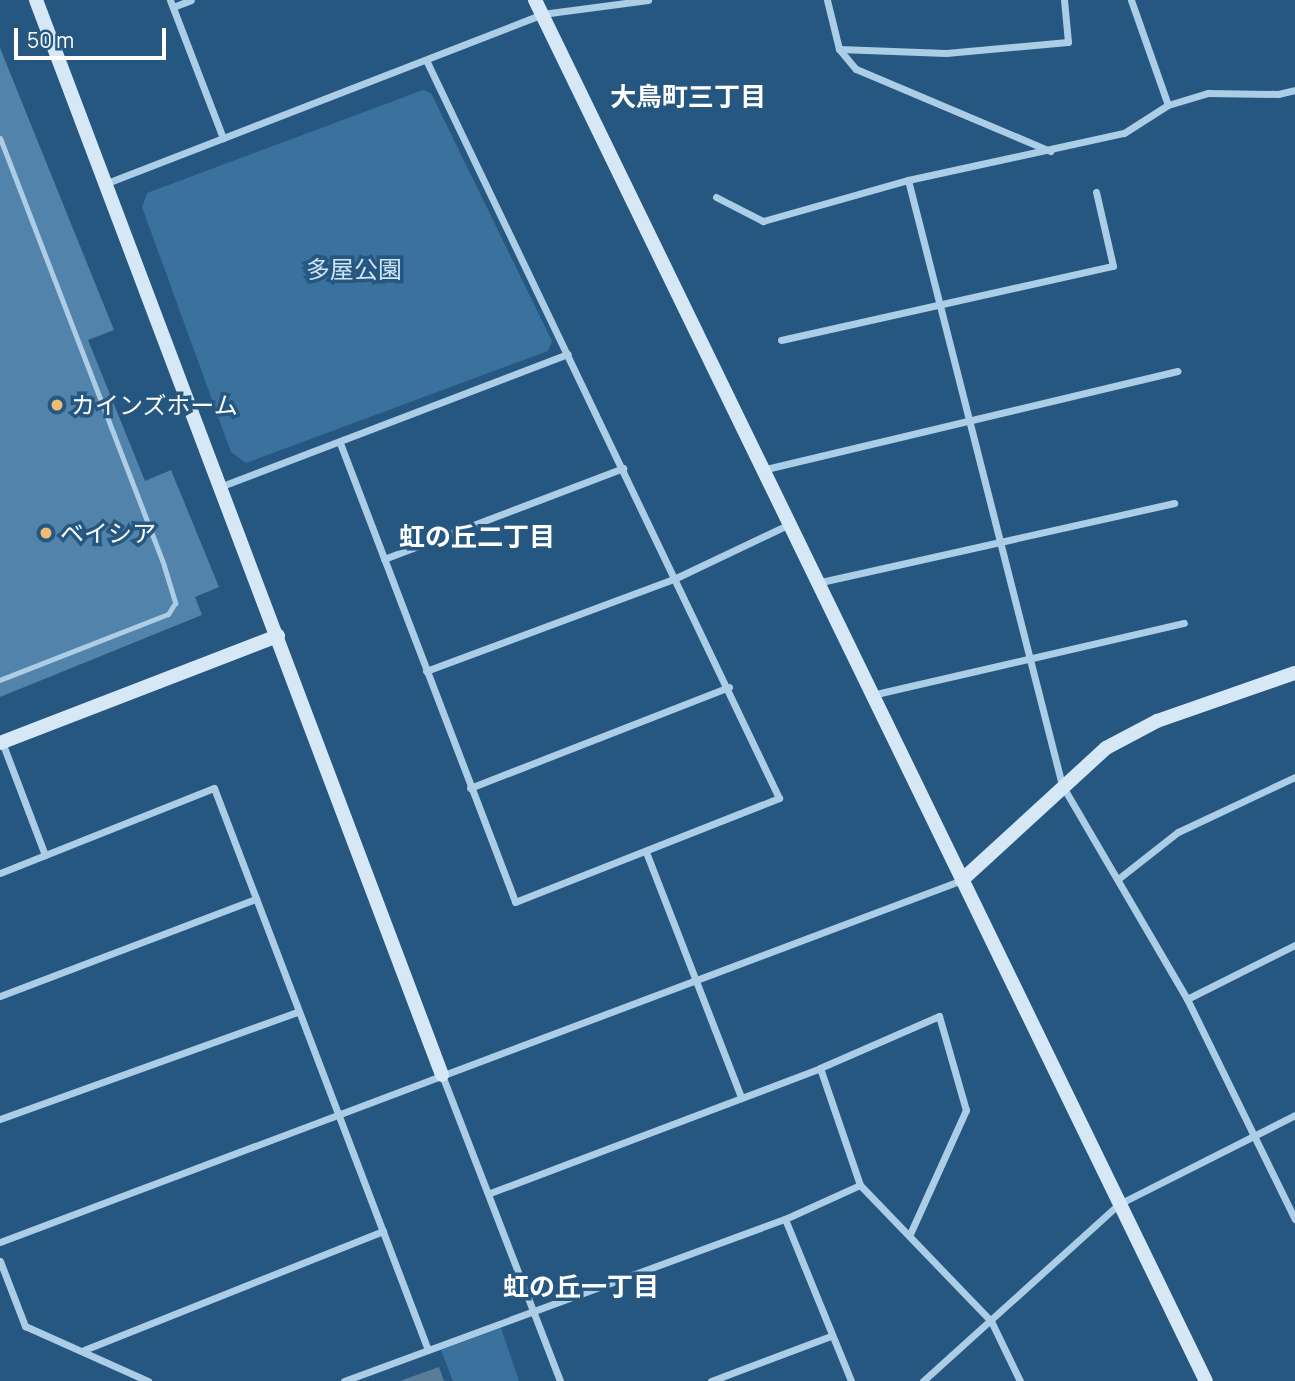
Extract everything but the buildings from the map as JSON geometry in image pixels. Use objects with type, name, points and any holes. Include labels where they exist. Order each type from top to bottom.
[{"type":"street","points":[[36,0],[560,1381]]},
{"type":"street","points":[[191,0],[171,4],[223,138]]},
{"type":"street","points":[[536,0],[876,694],[962,880],[1206,1381]]},
{"type":"street","points":[[107,183],[542,14],[648,0]]},
{"type":"street","points":[[827,0],[839,49],[856,69],[1051,151]]},
{"type":"street","points":[[839,49],[946,53],[1068,42],[1064,0]]},
{"type":"street","points":[[1131,0],[1168,105]]},
{"type":"street","points":[[340,443],[515,902],[779,798],[729,687],[426,60]]},
{"type":"street","points":[[716,197],[763,220],[908,180],[1125,133],[1168,105],[1208,93],[1278,94],[1295,90]]},
{"type":"street","points":[[908,180],[1062,785],[1187,999],[1295,1219]]},
{"type":"street","points":[[781,340],[1113,266],[1096,192]]},
{"type":"street","points":[[222,486],[568,354]]},
{"type":"street","points":[[766,469],[1177,371]]},
{"type":"street","points":[[384,559],[623,468]]},
{"type":"street","points":[[821,582],[1000,538],[1174,503]]},
{"type":"street","points":[[426,671],[676,578],[792,523]]},
{"type":"street","points":[[876,694],[1184,623]]},
{"type":"street","points":[[45,855],[1,743],[278,636]]},
{"type":"street","points":[[0,1242],[962,880],[1062,785],[1106,748],[1157,721],[1295,673]]},
{"type":"street","points":[[470,788],[729,687]]},
{"type":"street","points":[[1118,880],[1178,832],[1295,777]]},
{"type":"street","points":[[0,873],[214,788],[428,1350]]},
{"type":"street","points":[[646,852],[741,1097]]},
{"type":"street","points":[[0,996],[256,899]]},
{"type":"street","points":[[1187,999],[1295,945]]},
{"type":"street","points":[[0,1119],[298,1012]]},
{"type":"street","points":[[490,1193],[820,1068],[939,1016],[966,1110],[909,1236]]},
{"type":"street","points":[[820,1068],[860,1185],[991,1321],[1020,1381]]},
{"type":"street","points":[[923,1381],[1119,1204],[1295,1115]]},
{"type":"street","points":[[344,1381],[785,1219],[860,1185]]},
{"type":"street","points":[[785,1219],[851,1381]]},
{"type":"street","points":[[84,1350],[383,1231]]},
{"type":"street","points":[[0,1261],[24,1326],[84,1350],[148,1381]]},
{"type":"street","points":[[711,1381],[831,1336]]},
{"type":"lane","points":[[0,138],[164,566],[175,603],[168,614],[0,680]]},
{"type":"green space","name":"多屋公園","points":[[423,90],[431,93],[552,341],[548,351],[246,463],[231,452],[142,207],[147,193]]},
{"type":"green space","points":[[501,1328],[519,1381],[453,1381],[441,1350]]},
{"type":"shaded area","points":[[439,1367],[444,1381],[400,1381]]},
{"type":"place","name":"カインズホーム","points":[[57,405]]},
{"type":"place","name":"ベイシア","points":[[46,533]]},
{"type":"district","name":"大鳥町三丁目","points":[[688,97]]},
{"type":"district","name":"虹の丘二丁目","points":[[477,537]]},
{"type":"district","name":"虹の丘一丁目","points":[[581,1287]]}]
